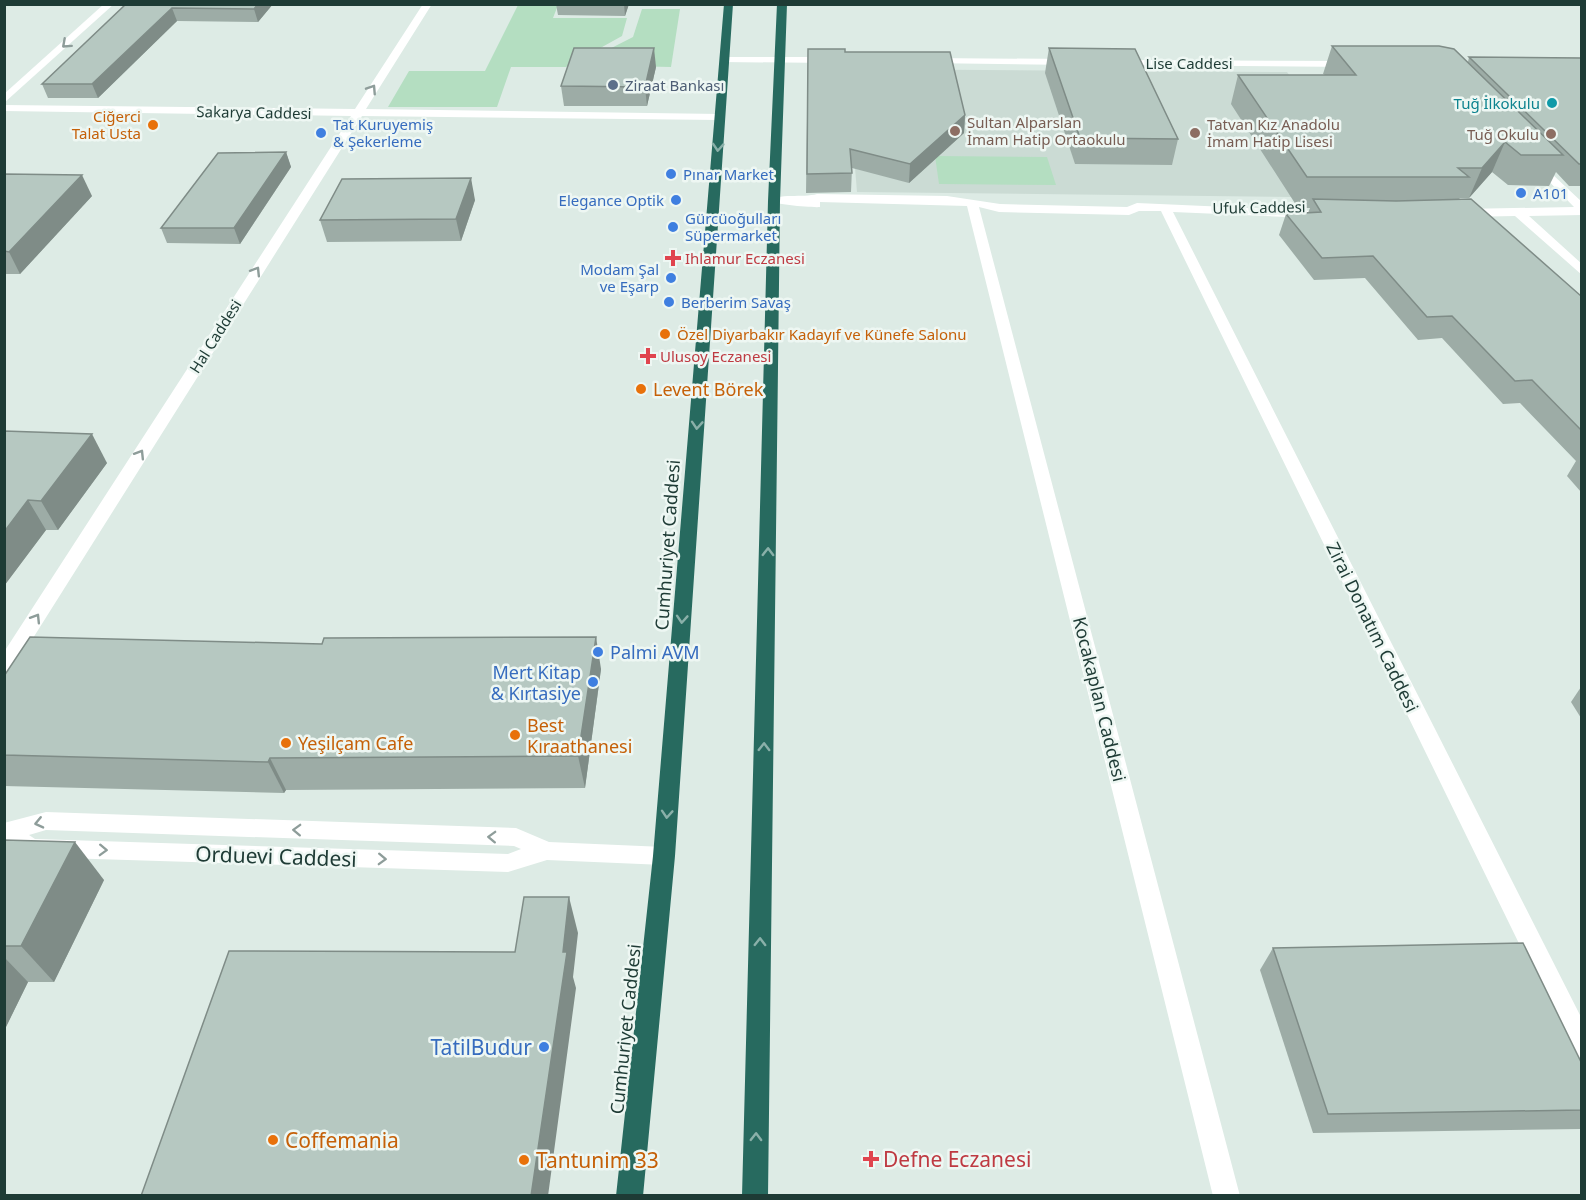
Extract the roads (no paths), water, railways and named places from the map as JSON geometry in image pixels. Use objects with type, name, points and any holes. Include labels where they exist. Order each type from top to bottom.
[{"type":"highway","name":"Cumhuriyet Caddesi","points":[[629,1196],[664,855],[729,4]]},
{"type":"highway","points":[[755,1196],[774,201],[783,4]]},
{"type":"street","points":[[4,100],[110,4]]},
{"type":"street","name":"Hal Caddesi","points":[[4,668],[428,4]]},
{"type":"street","points":[[725,60],[845,60]]},
{"type":"street","points":[[915,61],[1080,62]]},
{"type":"street","name":"Lise Caddesi","points":[[1104,62],[1359,64]]},
{"type":"street","name":"Sakarya Caddesi","points":[[4,108],[720,117]]},
{"type":"street","points":[[1529,155],[1581,210]]},
{"type":"street","name":"Ufuk Caddesi","points":[[774,201],[949,207],[972,203],[999,208],[1129,210],[1137,207],[1203,208],[1221,212],[1322,211]]},
{"type":"street","name":"Kocakaplan Caddesi","points":[[972,203],[1227,1196]]},
{"type":"street","name":"Zirai Donatım Caddesi","points":[[1165,208],[1581,1046]]},
{"type":"street","points":[[1452,213],[1581,210]]},
{"type":"street","points":[[1519,213],[1581,271]]},
{"type":"street","name":"Orduevi Caddesi","points":[[6,832],[31,848],[508,863],[547,851],[664,855]]},
{"type":"place","name":"Ziraat Bankası","points":[[613,85]]},
{"type":"place","name":"Tuğ İlkokulu","points":[[1552,103]]},
{"type":"place","name":"Ciğerci Talat Usta","points":[[153,125]]},
{"type":"place","name":"Sultan Alparslan İmam Hatip Ortaokulu","points":[[955,131]]},
{"type":"place","name":"Tat Kuruyemiş & Şekerleme","points":[[321,133]]},
{"type":"place","name":"Tatvan Kız Anadolu İmam Hatip Lisesi","points":[[1195,133]]},
{"type":"place","name":"Tuğ Okulu","points":[[1551,134]]},
{"type":"place","name":"Pınar Market","points":[[671,174]]},
{"type":"place","name":"A101","points":[[1521,193]]},
{"type":"place","name":"Elegance Optik","points":[[676,200]]},
{"type":"place","name":"Gürcüoğulları Süpermarket","points":[[673,227]]},
{"type":"place","name":"Ihlamur Eczanesi","points":[[673,258]]},
{"type":"place","name":"Modam Şal ve Eşarp","points":[[671,278]]},
{"type":"place","name":"Berberim Savaş","points":[[669,302]]},
{"type":"place","name":"Özel Diyarbakır Kadayıf ve Künefe Salonu","points":[[665,334]]},
{"type":"place","name":"Ulusoy Eczanesi","points":[[648,356]]},
{"type":"place","name":"Levent Börek","points":[[641,389]]},
{"type":"place","name":"Palmi AVM","points":[[598,652]]},
{"type":"place","name":"Mert Kitap & Kırtasiye","points":[[593,682]]},
{"type":"place","name":"Best Kıraathanesi","points":[[515,735]]},
{"type":"place","name":"Yeşilçam Cafe","points":[[286,743]]},
{"type":"place","name":"TatilBudur","points":[[544,1047]]},
{"type":"place","name":"Coffemania","points":[[273,1140]]},
{"type":"place","name":"Defne Eczanesi","points":[[871,1159]]},
{"type":"place","name":"Tantunim 33","points":[[524,1160]]}]
